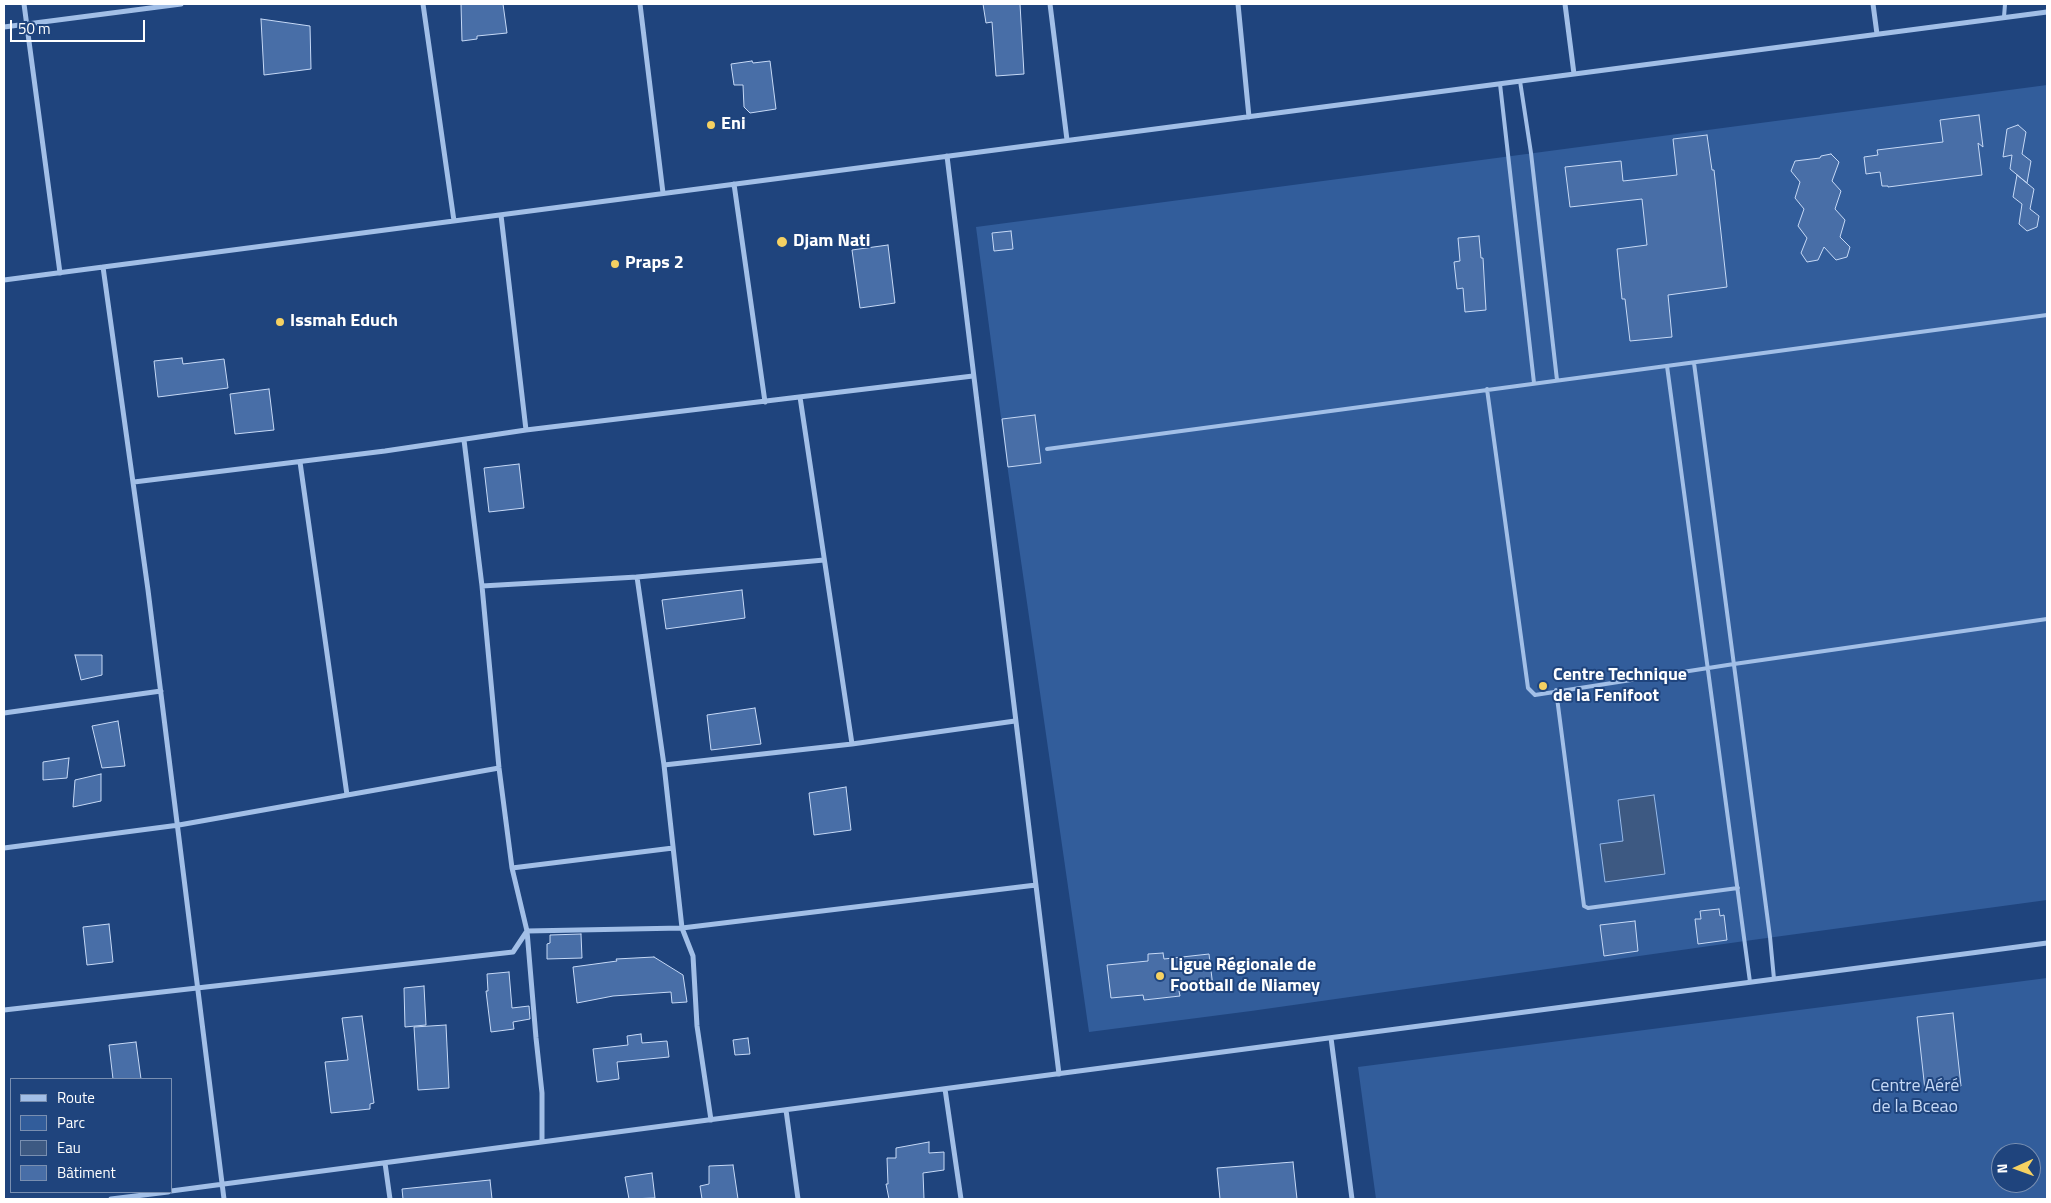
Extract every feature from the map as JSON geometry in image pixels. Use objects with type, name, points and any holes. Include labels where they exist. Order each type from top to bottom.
[{"type":"street","points":[[24,4],[60,273]]},
{"type":"street","points":[[4,27],[181,4]]},
{"type":"street","points":[[423,4],[454,221]]},
{"type":"street","points":[[640,4],[663,193]]},
{"type":"street","points":[[1050,4],[1067,140]]},
{"type":"street","points":[[1238,4],[1249,117]]},
{"type":"street","points":[[1565,4],[1574,74]]},
{"type":"street","points":[[1873,4],[1876,34]]},
{"type":"street","points":[[4,280],[2047,12]]},
{"type":"street","points":[[947,156],[1059,1074]]},
{"type":"street","points":[[734,184],[765,402]]},
{"type":"street","points":[[500,215],[526,430]]},
{"type":"street","points":[[103,267],[134,482],[179,825],[224,1199]]},
{"type":"street","points":[[134,482],[300,462],[526,430],[973,376]]},
{"type":"street","points":[[800,397],[852,744]]},
{"type":"street","points":[[464,440],[482,586],[499,768],[512,868],[527,931],[542,1093],[542,1142]]},
{"type":"street","points":[[300,462],[347,795]]},
{"type":"street","points":[[482,586],[637,578],[824,560]]},
{"type":"street","points":[[637,578],[664,765],[682,928],[693,956],[697,1026],[711,1120]]},
{"type":"street","points":[[4,713],[161,691]]},
{"type":"street","points":[[664,765],[852,744],[1015,721]]},
{"type":"street","points":[[4,848],[179,825],[499,768]]},
{"type":"street","points":[[512,868],[673,848]]},
{"type":"street","points":[[527,931],[682,928],[1036,885]]},
{"type":"street","points":[[4,1010],[514,952],[527,931]]},
{"type":"street","points":[[172,1192],[2047,943]]},
{"type":"street","points":[[1331,1038],[1352,1199]]},
{"type":"street","points":[[945,1089],[962,1199]]},
{"type":"street","points":[[786,1110],[798,1199]]},
{"type":"street","points":[[385,1163],[390,1199]]},
{"type":"street","points":[[111,1199],[162,1193]]},
{"type":"lane","points":[[2004,18],[2005,4]]},
{"type":"lane","points":[[1520,81],[1531,153],[1557,380]]},
{"type":"lane","points":[[1500,84],[1534,383]]},
{"type":"lane","points":[[1047,449],[2047,315]]},
{"type":"lane","points":[[1694,363],[1774,979]]},
{"type":"lane","points":[[1668,366],[1750,982]]},
{"type":"lane","points":[[1487,389],[1528,688],[1535,695],[1556,690],[2047,619]]},
{"type":"lane","points":[[1556,690],[1584,906],[1588,908],[1738,888]]},
{"type":"green space","name":"Centre Technique de la Fenifoot","points":[[2047,85],[2047,900],[1089,1032],[1008,471],[976,227]]},
{"type":"green space","name":"Centre Aéré de la Bceao","points":[[2047,978],[2047,1199],[1376,1199],[1358,1067]]},
{"type":"water","points":[[1654,795],[1665,874],[1605,882],[1600,844],[1623,841],[1618,800]]},
{"type":"building","points":[[461,4],[503,4],[507,33],[477,36],[477,39],[462,41]]},
{"type":"building","points":[[983,4],[1020,4],[1024,74],[996,76],[992,22],[986,23]]},
{"type":"building","points":[[261,19],[310,26],[311,69],[264,75]]},
{"type":"building","points":[[752,61],[753,63],[770,61],[776,109],[750,113],[744,107],[743,85],[734,85],[731,64]]},
{"type":"building","points":[[1979,115],[1983,147],[1978,143],[1982,175],[1888,187],[1882,186],[1880,172],[1866,174],[1864,157],[1878,155],[1877,150],[1943,142],[1940,120]]},
{"type":"building","points":[[2018,125],[2026,132],[2022,154],[2031,161],[2027,183],[2010,169],[2012,155],[2003,157],[2007,129]]},
{"type":"building","points":[[1707,135],[1712,170],[1714,170],[1727,287],[1668,295],[1672,337],[1630,341],[1625,299],[1622,299],[1617,249],[1647,245],[1642,199],[1570,207],[1565,167],[1621,161],[1623,181],[1677,175],[1673,139]]},
{"type":"building","points":[[1831,154],[1839,162],[1832,181],[1841,191],[1835,209],[1845,220],[1840,237],[1850,247],[1847,257],[1836,260],[1824,247],[1818,260],[1807,262],[1801,253],[1807,238],[1798,226],[1804,209],[1795,198],[1800,182],[1791,171],[1795,161],[1820,158],[1821,156]]},
{"type":"building","points":[[2017,175],[2034,189],[2030,209],[2039,216],[2037,227],[2027,231],[2019,224],[2022,204],[2013,197]]},
{"type":"building","points":[[1011,231],[1013,249],[994,251],[992,233]]},
{"type":"building","points":[[1479,236],[1481,258],[1483,258],[1486,310],[1465,312],[1463,288],[1457,289],[1454,262],[1460,261],[1458,238]]},
{"type":"building","points":[[888,245],[895,303],[860,308],[852,250]]},
{"type":"building","points":[[182,358],[183,364],[224,359],[228,388],[158,397],[154,361]]},
{"type":"building","points":[[269,389],[274,430],[235,434],[230,394]]},
{"type":"building","points":[[1035,415],[1041,463],[1008,467],[1002,419]]},
{"type":"building","points":[[519,464],[524,508],[489,512],[484,468]]},
{"type":"building","points":[[742,590],[745,618],[666,629],[662,600]]},
{"type":"building","points":[[75,655],[102,655],[102,675],[81,680]]},
{"type":"building","points":[[755,708],[761,744],[711,750],[707,715]]},
{"type":"building","points":[[118,721],[125,766],[102,768],[92,726]]},
{"type":"building","points":[[69,758],[67,778],[43,780],[43,762]]},
{"type":"building","points":[[101,774],[101,801],[73,807],[75,780]]},
{"type":"building","points":[[846,787],[851,830],[814,835],[809,793]]},
{"type":"building","points":[[1719,909],[1720,916],[1724,915],[1727,940],[1698,944],[1695,919],[1701,919],[1700,911]]},
{"type":"building","points":[[1635,921],[1638,951],[1604,956],[1600,925]]},
{"type":"building","points":[[109,924],[113,962],[87,965],[83,927]]},
{"type":"building","points":[[581,934],[582,958],[547,959],[547,944],[550,943],[550,935]]},
{"type":"building","name":"Ligue Régionale de Football de Niamey","points":[[1163,953],[1164,959],[1209,954],[1213,987],[1179,991],[1180,996],[1144,1000],[1143,995],[1111,998],[1107,965],[1148,961],[1148,954]]},
{"type":"building","points":[[654,957],[683,975],[687,1002],[672,1003],[671,992],[613,996],[577,1003],[573,967],[617,961],[616,959]]},
{"type":"building","points":[[509,972],[512,1008],[529,1006],[530,1019],[513,1022],[514,1029],[491,1032],[486,991],[488,991],[487,974]]},
{"type":"building","points":[[424,986],[426,1025],[405,1027],[404,988]]},
{"type":"building","points":[[1953,1013],[1961,1086],[1925,1090],[1917,1017]]},
{"type":"building","points":[[362,1016],[374,1103],[370,1104],[370,1109],[331,1113],[325,1062],[348,1060],[342,1018]]},
{"type":"building","points":[[446,1025],[449,1088],[418,1090],[414,1027]]},
{"type":"building","points":[[641,1034],[642,1043],[667,1041],[669,1057],[617,1062],[619,1079],[597,1082],[593,1049],[628,1045],[627,1036]]},
{"type":"building","points":[[748,1038],[750,1054],[735,1055],[733,1040]]},
{"type":"building","points":[[136,1042],[141,1078],[113,1078],[109,1045]]},
{"type":"building","points":[[929,1142],[929,1153],[944,1152],[944,1170],[923,1173],[924,1199],[889,1199],[886,1184],[888,1184],[887,1158],[896,1158],[896,1148]]},
{"type":"building","points":[[1293,1162],[1297,1199],[1220,1199],[1217,1168]]},
{"type":"building","points":[[733,1165],[738,1199],[702,1199],[700,1186],[709,1184],[709,1166]]},
{"type":"building","points":[[652,1173],[655,1198],[629,1199],[625,1177]]},
{"type":"building","points":[[490,1180],[492,1199],[403,1199],[402,1189]]},
{"type":"place","name":"Eni","points":[[711,125]]},
{"type":"place","name":"Djam Nati","points":[[782,242]]},
{"type":"place","name":"Praps 2","points":[[615,264]]},
{"type":"place","name":"Issmah Educh","points":[[280,322]]},
{"type":"place","name":"Centre Technique de la Fenifoot","points":[[1543,686]]},
{"type":"place","name":"Ligue Régionale de Football de Niamey","points":[[1160,976]]}]
